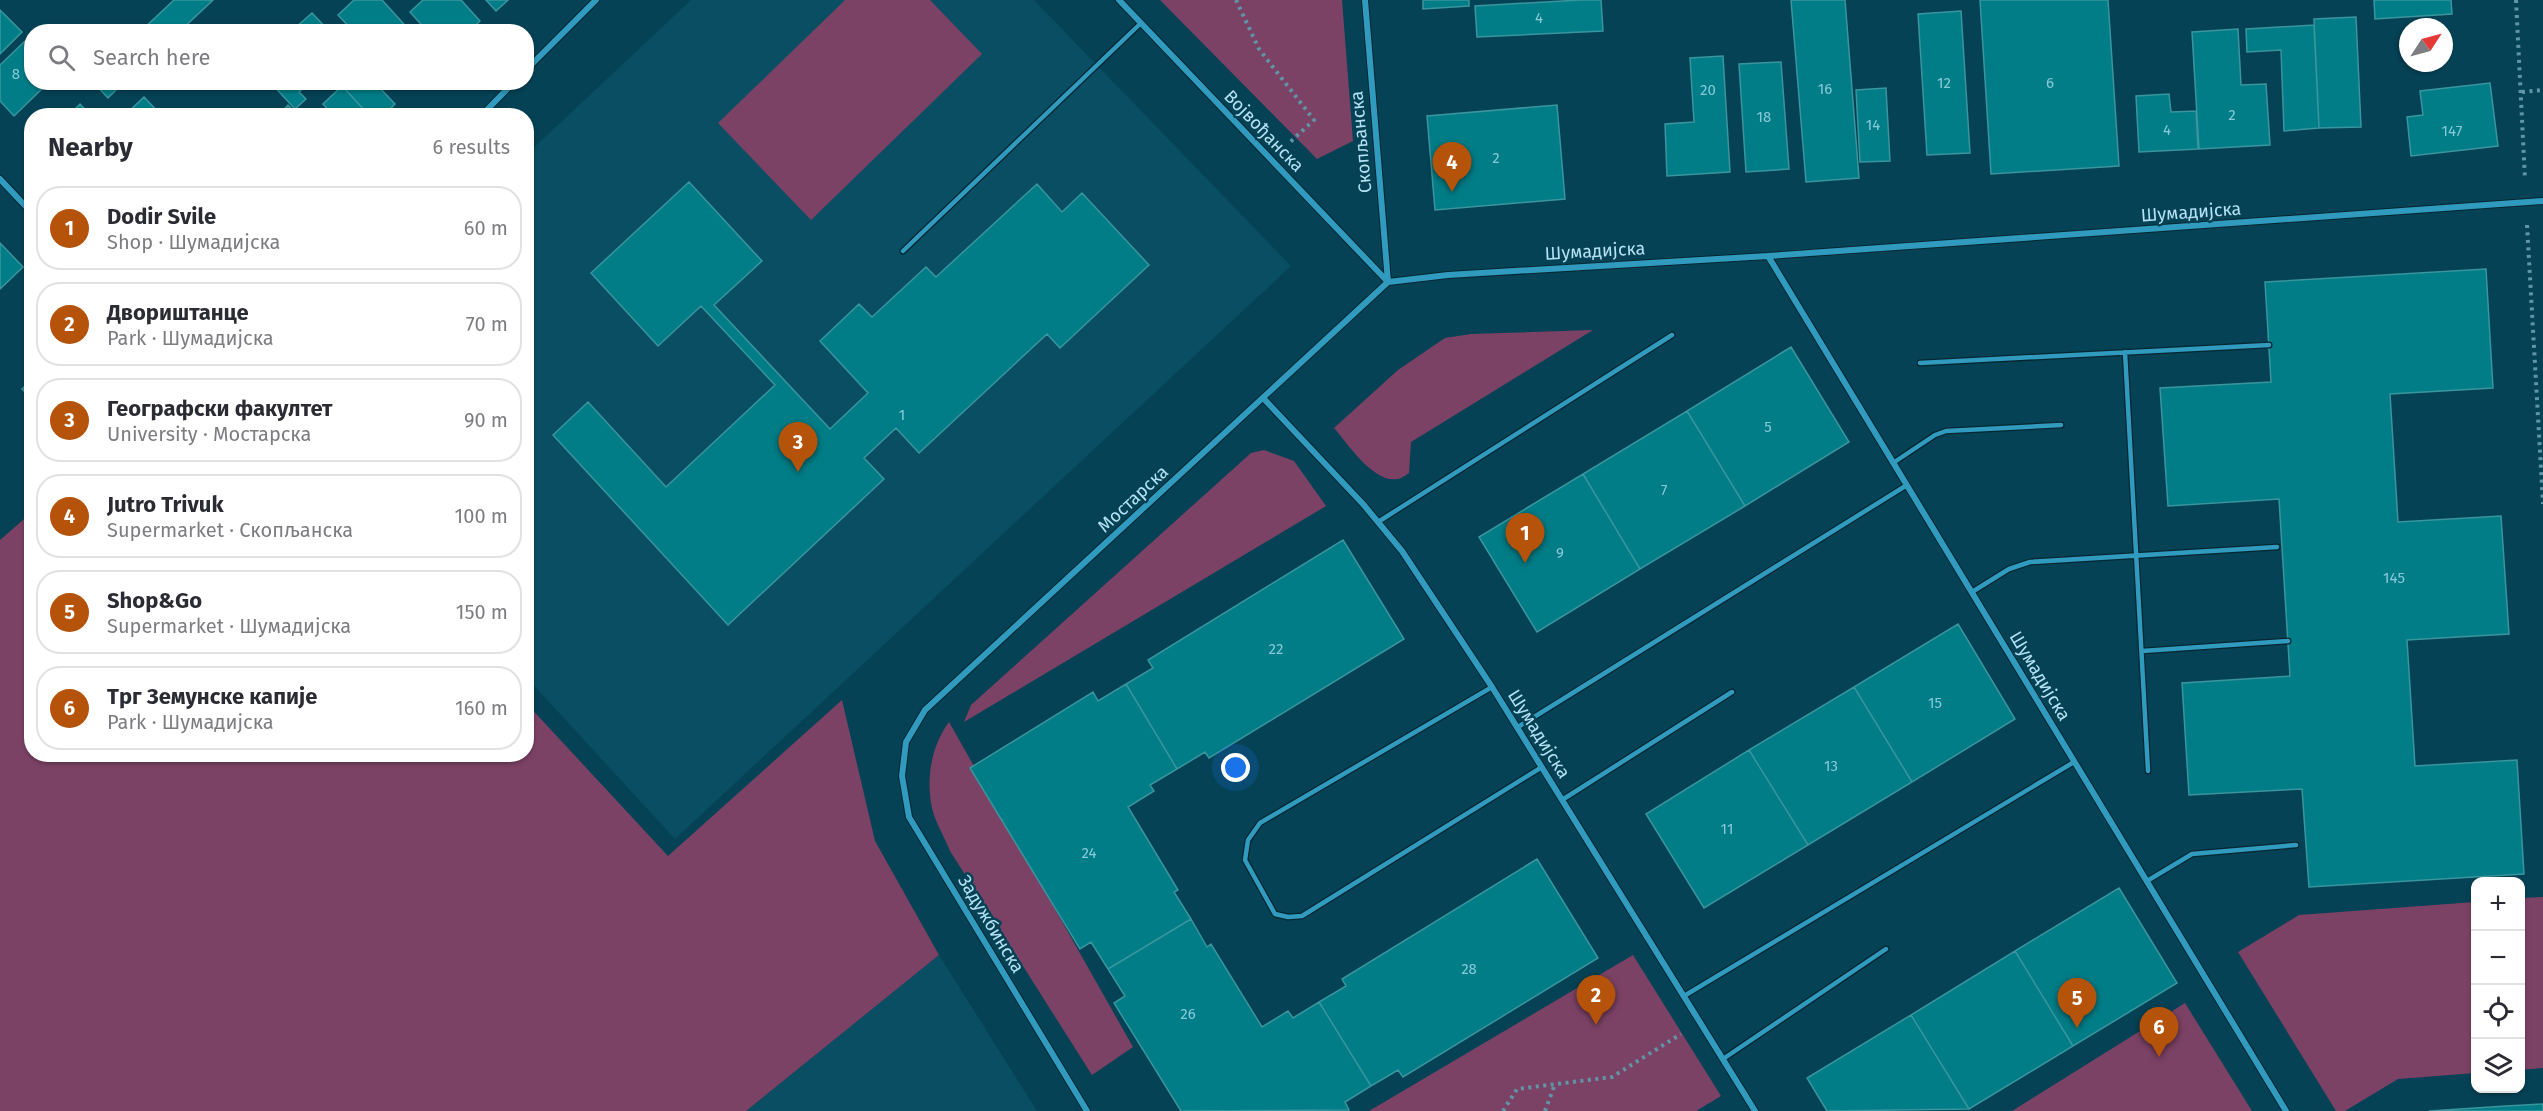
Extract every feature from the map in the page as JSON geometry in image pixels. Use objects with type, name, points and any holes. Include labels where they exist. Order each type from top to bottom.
[{"type":"street","points":[[534,62],[596,0]]},
{"type":"street","name":"Војвођанска","points":[[1119,0],[1388,282]]},
{"type":"street","name":"Скопљанска","points":[[1365,0],[1388,282]]},
{"type":"street","points":[[489,108],[506,90]]},
{"type":"street","points":[[0,179],[24,204]]},
{"type":"street","name":"Шумадијска","points":[[1388,282],[1448,274],[1768,256],[2543,201]]},
{"type":"street","name":"Шумадијска","points":[[1768,256],[2286,1111]]},
{"type":"street","name":"Мостарска","points":[[906,742],[925,710],[1388,282]]},
{"type":"street","name":"Шумадијска","points":[[1264,399],[1402,551],[1518,727],[1755,1111]]},
{"type":"street","name":"Задужбинска","points":[[906,742],[902,776],[909,817],[1087,1111]]},
{"type":"lane","points":[[903,251],[1142,23]]},
{"type":"lane","points":[[1378,522],[1672,335]]},
{"type":"lane","points":[[1920,363],[2269,345]]},
{"type":"lane","points":[[2125,352],[2148,771]]},
{"type":"lane","points":[[1893,463],[1935,435],[1946,431],[2061,425]]},
{"type":"lane","points":[[1518,727],[1907,485]]},
{"type":"lane","points":[[1972,592],[2020,564],[2277,547]]},
{"type":"lane","points":[[2142,651],[2288,641]]},
{"type":"lane","points":[[1492,687],[1260,823],[1248,840],[1245,860],[1275,914],[1288,917],[1302,916],[1542,767]]},
{"type":"lane","points":[[1562,800],[1732,692]]},
{"type":"lane","points":[[1684,996],[2074,762]]},
{"type":"lane","points":[[2147,881],[2192,854],[2296,845]]},
{"type":"lane","points":[[1723,1059],[1886,949]]},
{"type":"path","points":[[1236,0],[1258,49],[1314,120],[1271,160]]},
{"type":"path","points":[[2516,0],[2543,504]]},
{"type":"path","points":[[2522,92],[2543,90]]},
{"type":"path","points":[[1503,1111],[1516,1089],[1612,1077],[1700,1023]]},
{"type":"path","points":[[1545,1111],[1555,1084]]},
{"type":"shaded area","points":[[691,0],[1034,0],[1291,266],[675,839],[534,686],[534,147]]},
{"type":"shaded area","points":[[845,0],[930,0],[982,54],[811,220],[718,123]]},
{"type":"shaded area","points":[[1160,0],[1342,0],[1353,141],[1317,159]]},
{"type":"shaded area","points":[[1593,330],[1411,442],[1409,473],[1399,479],[1388,479],[1367,466],[1334,428],[1398,370],[1445,338],[1471,334]]},
{"type":"shaded area","points":[[1264,450],[1294,461],[1326,506],[964,722],[971,705],[1251,453]]},
{"type":"shaded area","points":[[24,519],[24,762],[534,762],[534,712],[668,856],[842,700],[875,841],[939,955],[746,1111],[0,1111],[0,540]]},
{"type":"shaded area","points":[[949,722],[1133,1047],[1092,1075],[950,851],[937,822],[931,800],[931,764],[938,742]]},
{"type":"shaded area","points":[[2543,897],[2543,1068],[2525,1070],[2525,931],[2525,898]]},
{"type":"shaded area","points":[[2471,902],[2471,1073],[2398,1079],[2345,1111],[2336,1111],[2238,952],[2299,915]]},
{"type":"shaded area","points":[[939,955],[1037,1111],[746,1111]]},
{"type":"shaded area","points":[[1633,955],[1721,1096],[1696,1111],[1369,1111]]},
{"type":"shaded area","points":[[2185,1003],[2252,1111],[2012,1111]]},
{"type":"building","points":[[174,0],[213,0],[188,24],[148,24]]},
{"type":"building","points":[[354,0],[382,0],[404,24],[346,24],[338,15]]},
{"type":"building","points":[[423,0],[461,0],[480,21],[477,24],[421,24],[410,12]]},
{"type":"building","points":[[486,0],[508,0],[496,11]]},
{"type":"building","points":[[1423,0],[1469,0],[1469,6],[1423,9]]},
{"type":"building","points":[[1601,0],[1603,31],[1477,37],[1475,6]]},
{"type":"building","points":[[1791,0],[1845,0],[1859,178],[1806,182]]},
{"type":"building","points":[[1980,0],[2108,0],[2119,166],[1991,174]]},
{"type":"building","points":[[2374,0],[2451,0],[2452,14],[2375,19]]},
{"type":"building","points":[[0,10],[22,32],[0,54]]},
{"type":"building","points":[[1961,11],[1970,153],[1927,155],[1918,14]]},
{"type":"building","points":[[312,13],[322,24],[300,24]]},
{"type":"building","points":[[2356,17],[2361,127],[2319,128],[2314,19]]},
{"type":"building","points":[[2314,25],[2319,128],[2284,131],[2281,50],[2247,52],[2246,29]]},
{"type":"building","points":[[2238,29],[2241,85],[2266,84],[2270,145],[2199,149],[2192,32]]},
{"type":"building","points":[[24,42],[24,90],[41,90],[14,116],[0,101],[0,65]]},
{"type":"building","points":[[1723,56],[1730,172],[1667,176],[1665,124],[1694,122],[1690,58]]},
{"type":"building","points":[[1781,62],[1789,169],[1746,172],[1739,64]]},
{"type":"building","points":[[2490,83],[2498,146],[2411,156],[2407,117],[2423,115],[2420,91]]},
{"type":"building","points":[[1886,88],[1890,161],[1860,162],[1856,90]]},
{"type":"building","points":[[100,90],[116,90],[108,98]]},
{"type":"building","points":[[277,90],[301,90],[299,92],[306,99],[294,108]]},
{"type":"building","points":[[338,90],[346,90],[363,108],[327,108],[323,104]]},
{"type":"building","points":[[346,90],[382,90],[395,104],[391,108],[363,108]]},
{"type":"building","points":[[2169,94],[2171,112],[2196,111],[2198,149],[2139,152],[2136,96]]},
{"type":"building","points":[[144,97],[154,108],[132,108]]},
{"type":"building","points":[[1557,105],[1565,199],[1435,210],[1427,116]]},
{"type":"building","points":[[689,182],[762,261],[714,305],[830,429],[868,393],[820,341],[859,304],[872,317],[926,267],[936,277],[1037,184],[1062,212],[1082,193],[1149,265],[1060,348],[1047,334],[919,453],[896,428],[864,458],[884,479],[728,625],[553,435],[588,402],[666,487],[775,385],[701,306],[658,346],[591,273]]},
{"type":"building","points":[[0,243],[23,267],[0,289]]},
{"type":"building","points":[[2486,269],[2493,388],[2390,394],[2398,522],[2501,516],[2509,634],[2407,640],[2415,766],[2517,760],[2524,874],[2309,887],[2302,789],[2189,795],[2182,683],[2290,676],[2279,499],[2168,506],[2160,388],[2271,382],[2265,282]]},
{"type":"building","points":[[1791,347],[1849,442],[1745,506],[1687,411]]},
{"type":"building","points":[[1687,411],[1745,506],[1640,569],[1583,474]]},
{"type":"building","points":[[1583,474],[1640,569],[1537,632],[1479,537]]},
{"type":"building","points":[[1343,540],[1404,639],[1209,758],[1205,752],[1177,769],[1126,684],[1153,668],[1148,660]]},
{"type":"building","points":[[1958,624],[2015,719],[1912,782],[1854,687]]},
{"type":"building","points":[[1126,684],[1177,769],[1150,785],[1154,791],[1128,807],[1178,890],[1174,892],[1191,919],[1108,969],[1091,942],[1080,949],[970,768],[1093,692],[1098,701]]},
{"type":"building","points":[[1854,687],[1912,782],[1808,845],[1749,750]]},
{"type":"building","points":[[1749,750],[1808,845],[1704,908],[1646,814]]},
{"type":"building","points":[[1537,859],[1598,958],[1403,1077],[1398,1070],[1371,1086],[1319,1002],[1346,986],[1342,979]]},
{"type":"building","points":[[2119,888],[2177,983],[2073,1046],[2015,951]]},
{"type":"building","points":[[1191,919],[1207,947],[1211,944],[1262,1027],[1288,1011],[1293,1018],[1319,1002],[1371,1086],[1345,1102],[1349,1110],[1181,1111],[1114,1003],[1125,996],[1108,969]]},
{"type":"building","points":[[2015,951],[2073,1046],[1969,1109],[1911,1015]]},
{"type":"building","points":[[1911,1015],[1969,1109],[1827,1111],[1807,1078]]},
{"type":"building","points":[[2543,1104],[2543,1111],[2429,1111],[2506,1106]]},
{"type":"place","name":"Jutro Trivuk","points":[[1452,192]]},
{"type":"place","name":"Географски факултет","points":[[798,472]]},
{"type":"place","name":"Dodir Svile","points":[[1525,563]]},
{"type":"place","name":"Двориштанце","points":[[1596,1025]]},
{"type":"place","name":"Shop&Go","points":[[2077,1028]]},
{"type":"place","name":"Трг Земунске капије","points":[[2159,1057]]}]
